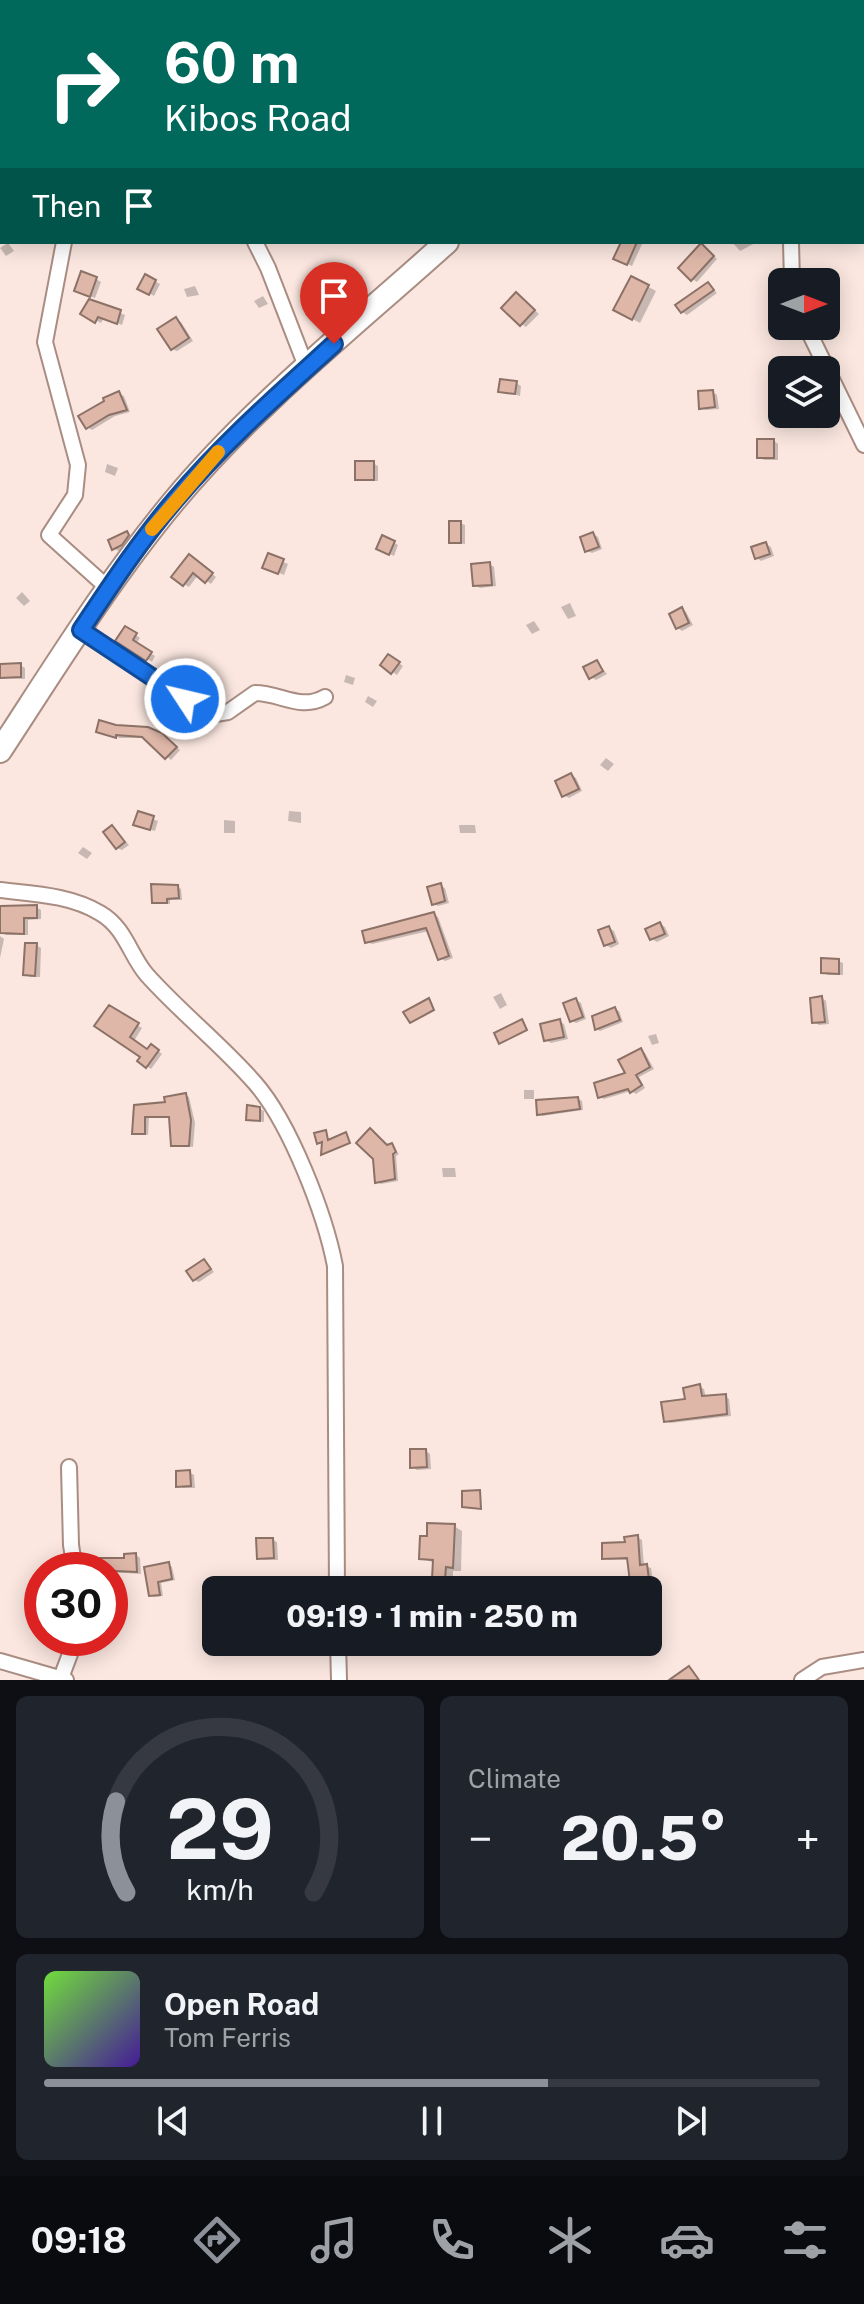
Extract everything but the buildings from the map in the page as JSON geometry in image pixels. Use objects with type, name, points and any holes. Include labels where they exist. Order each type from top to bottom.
[{"type":"main road","points":[[0,751],[136,549],[205,466],[445,244]]},
{"type":"street","points":[[64,244],[45,342],[78,465],[75,495],[49,535],[109,589]]},
{"type":"street","points":[[256,244],[307,369]]},
{"type":"street","points":[[791,244],[792,268]]},
{"type":"street","points":[[813,340],[864,445]]},
{"type":"street","points":[[81,630],[209,715],[228,712],[255,693],[303,705],[325,697]]},
{"type":"street","points":[[0,890],[77,902],[102,914],[131,946],[143,971],[256,1084],[290,1138],[329,1239],[335,1266],[337,1576]]},
{"type":"street","points":[[69,1467],[74,1552]]},
{"type":"street","points":[[0,1661],[63,1679],[70,1656]]},
{"type":"street","points":[[338,1656],[339,1680]]},
{"type":"street","points":[[802,1680],[822,1667],[864,1660]]},
{"type":"slow traffic","points":[[152,529],[218,452]]},
{"type":"route","points":[[185,699],[81,630],[136,549],[175,500],[215,455],[334,344]]}]
